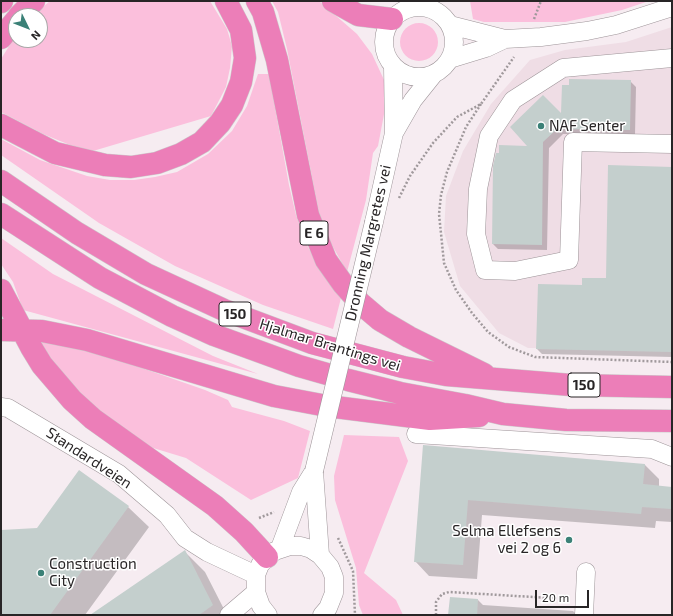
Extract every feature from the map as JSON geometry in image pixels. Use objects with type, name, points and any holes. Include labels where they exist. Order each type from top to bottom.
[{"type":"highway","points":[[1,125],[55,153],[105,165],[131,167],[157,163],[181,154],[202,142],[220,123],[232,106],[241,82],[245,58],[240,30],[226,1]]},
{"type":"highway","name":"E 6","points":[[257,1],[265,18],[277,60],[300,183],[308,215],[326,260],[360,303],[380,320],[409,337],[496,379]]},
{"type":"highway","points":[[333,1],[358,15],[402,10]]},
{"type":"highway","points":[[1,38],[8,30]]},
{"type":"highway","name":"Hjalmar Brantings vei","points":[[1,181],[77,233],[146,274],[258,324],[312,343],[402,368],[446,375],[571,385],[672,386]]},
{"type":"highway","name":"Hjalmar Brantings vei","points":[[1,214],[100,278],[172,316],[214,335],[299,366],[400,393],[465,405],[503,414],[566,420],[672,421]]},
{"type":"highway","points":[[1,290],[11,329],[72,400],[93,419],[215,506],[244,532],[265,568]]},
{"type":"highway","points":[[11,329],[87,340],[274,396],[327,406],[430,419],[503,414]]},
{"type":"street","name":"Dronning Margretes vei","points":[[265,568],[302,492],[314,471],[374,222],[394,133],[393,66],[386,54],[384,44],[386,31],[402,10],[421,7],[442,13],[510,46]]},
{"type":"street","name":"Dronning Margretes vei","points":[[394,133],[413,100],[433,75],[444,67],[450,59],[486,48],[510,46],[630,21],[672,7]]},
{"type":"street","points":[[442,13],[454,36],[454,45],[450,59]]},
{"type":"street","points":[[672,58],[563,68],[513,100],[489,136],[478,189],[476,234],[485,270],[515,271],[569,260],[573,142],[672,144]]},
{"type":"street","points":[[393,66],[410,76],[420,78],[433,75]]},
{"type":"street","name":"Standardveien","points":[[1,407],[8,408],[119,474],[167,516],[185,538],[207,552],[265,568]]},
{"type":"street","points":[[416,434],[652,449],[672,457]]},
{"type":"street","name":"Dronning Margretes vei","points":[[314,471],[320,555]]},
{"type":"street","points":[[228,615],[265,568],[301,546],[320,555],[330,567],[334,577],[334,593],[326,613]]},
{"type":"street","points":[[265,568],[261,606],[268,615]]},
{"type":"street","points":[[585,608],[586,572]]},
{"type":"path","points":[[532,23],[541,1]]},
{"type":"path","points":[[397,204],[410,176],[433,142],[456,117],[481,104],[510,46]]},
{"type":"path","points":[[254,523],[265,514],[277,511]]},
{"type":"path","points":[[436,615],[436,602],[442,594],[449,592],[585,608]]},
{"type":"shaded area","points":[[50,1],[210,1],[227,29],[232,46],[230,68],[226,87],[211,116],[93,151],[70,145],[43,134],[1,112],[1,59],[8,48],[48,48],[48,8],[42,8]]},
{"type":"shaded area","points":[[272,1],[319,1],[357,34],[372,54],[385,82],[385,109],[378,146],[373,153],[366,200],[347,272],[328,238],[320,218],[287,49],[278,12]]},
{"type":"shaded area","points":[[470,1],[649,1],[622,10],[565,22],[484,22],[473,19]]},
{"type":"shaded area","points":[[415,23],[423,23],[435,32],[438,42],[435,52],[429,58],[423,61],[415,61],[403,52],[400,46],[400,38],[409,26]]},
{"type":"shaded area","points":[[672,27],[672,349],[528,348],[499,333],[460,286],[444,232],[446,196],[463,151],[491,104],[530,60],[565,50],[626,42]]},
{"type":"shaded area","points":[[258,74],[269,74],[289,185],[296,215],[306,243],[318,266],[341,298],[333,329],[263,305],[175,266],[99,223],[1,155],[1,139],[40,160],[87,176],[110,180],[134,180],[177,172],[208,154],[232,131],[247,106]]},
{"type":"shaded area","points":[[1,238],[53,274],[213,356],[258,374],[23,310],[13,282],[1,264]]},
{"type":"shaded area","points":[[47,341],[102,354],[205,390],[228,400],[232,407],[284,421],[310,431],[298,478],[251,500],[186,458],[140,444],[112,424],[61,376],[41,342]]},
{"type":"shaded area","points":[[344,435],[399,437],[408,461],[364,573],[396,600],[403,615],[363,615],[359,605],[356,568],[335,500],[334,476]]},
{"type":"building","points":[[569,79],[631,80],[630,130],[557,129],[543,142],[542,245],[492,244],[493,166],[496,153],[499,153],[499,145],[527,146],[510,127],[543,95],[561,113],[562,85],[569,85]]},
{"type":"building","points":[[608,165],[672,167],[672,352],[536,349],[538,284],[582,285],[582,278],[606,278]]},
{"type":"building","points":[[423,445],[645,464],[643,484],[672,487],[672,509],[642,507],[641,514],[468,500],[463,565],[414,562]]},
{"type":"building","name":"Construction City","points":[[79,470],[129,506],[50,615],[1,615],[1,530],[37,528]]},
{"type":"building","name":"Construction City","points":[[185,550],[213,605],[199,615],[90,615]]},
{"type":"building","points":[[450,597],[478,599],[477,615],[448,615]]},
{"type":"place","name":"NAF Senter","points":[[541,126]]},
{"type":"place","name":"Selma Ellefsens vei 2 og 6","points":[[569,540]]},
{"type":"place","name":"Construction City","points":[[41,573]]}]
